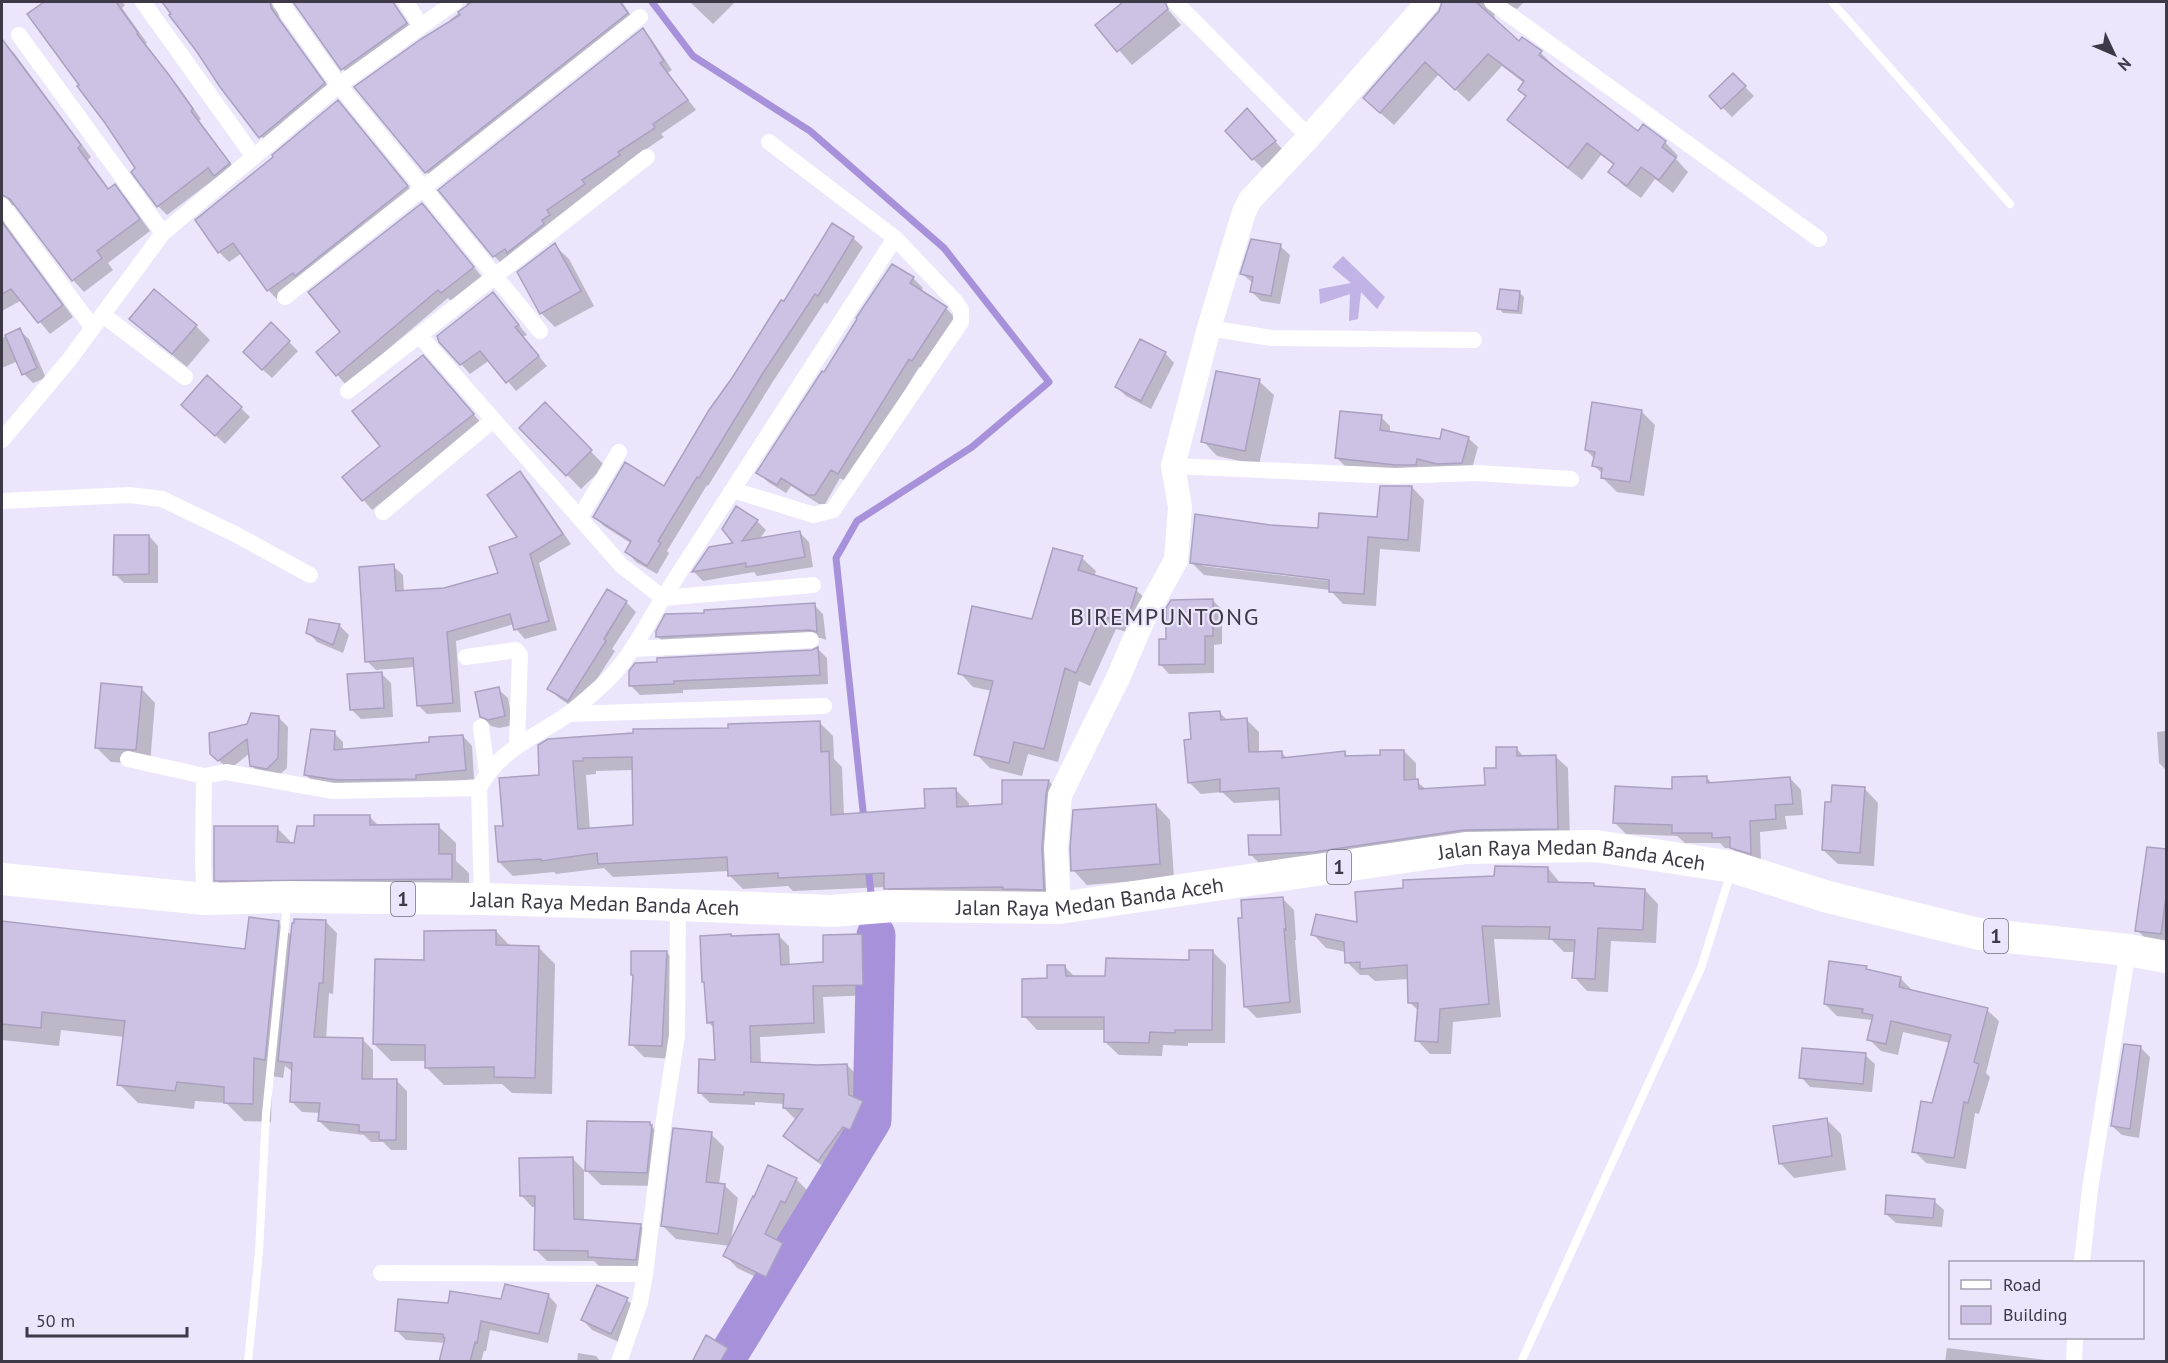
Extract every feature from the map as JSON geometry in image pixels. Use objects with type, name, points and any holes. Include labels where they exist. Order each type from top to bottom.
[{"type":"highway","name":"Jalan Raya Medan Banda Aceh","points":[[2,879],[205,899],[288,897],[482,899],[805,909],[831,912],[894,906],[1059,908],[1466,848],[1596,846],[1733,867],[1828,897],[1979,934],[2166,957]]},
{"type":"street","points":[[143,2],[254,157]]},
{"type":"street","points":[[280,2],[339,85],[540,331]]},
{"type":"street","points":[[406,2],[421,26]]},
{"type":"street","points":[[2,441],[69,360],[163,233],[339,85],[455,2]]},
{"type":"street","points":[[1175,2],[1309,137]]},
{"type":"street","points":[[1492,2],[1819,239]]},
{"type":"street","points":[[1059,908],[1056,848],[1060,795],[1118,678],[1142,622],[1176,560],[1180,507],[1173,466],[1209,328],[1244,212],[1250,200],[1309,137],[1422,4]]},
{"type":"street","points":[[285,297],[640,17]]},
{"type":"street","points":[[19,35],[163,233]]},
{"type":"street","points":[[733,490],[814,515],[833,510],[961,322],[961,310],[955,301],[895,238],[769,142]]},
{"type":"street","points":[[348,391],[647,157]]},
{"type":"street","points":[[2,205],[98,321],[185,377]]},
{"type":"street","points":[[482,899],[479,788],[487,772],[517,744],[568,714],[601,687],[632,649],[895,238]]},
{"type":"street","points":[[1209,328],[1271,338],[1474,340]]},
{"type":"street","points":[[420,336],[621,565],[663,598],[813,585]]},
{"type":"street","points":[[383,512],[493,420]]},
{"type":"street","points":[[580,517],[619,452]]},
{"type":"street","points":[[1173,466],[1395,476],[1478,473],[1571,479]]},
{"type":"street","points":[[2,501],[129,495],[162,499],[310,574]]},
{"type":"street","points":[[632,649],[811,640]]},
{"type":"street","points":[[466,657],[516,650],[520,654],[517,744]]},
{"type":"street","points":[[568,714],[824,706]]},
{"type":"street","points":[[481,727],[487,772]]},
{"type":"street","points":[[128,759],[204,776],[226,772],[333,791],[479,788]]},
{"type":"street","points":[[204,776],[205,899]]},
{"type":"street","points":[[620,1362],[640,1302],[645,1274],[677,1035],[678,905]]},
{"type":"street","points":[[2082,1261],[2090,1189],[2128,951]]},
{"type":"street","points":[[381,1273],[645,1274]]},
{"type":"street","points":[[2074,1362],[2075,1339]]},
{"type":"lane","points":[[1832,2],[2010,204]]},
{"type":"lane","points":[[1521,1362],[1701,968],[1733,867]]},
{"type":"lane","points":[[248,1362],[258,1252],[266,1114],[288,897]]},
{"type":"shaded area","points":[[1343,256],[1385,297],[1377,309],[1361,292],[1358,319],[1349,321],[1350,294],[1320,304],[1319,289],[1351,283],[1332,267]]},
{"type":"building","points":[[44,2],[116,2],[230,163],[214,176],[208,168],[157,207],[131,172],[135,168],[105,123],[27,14]]},
{"type":"building","points":[[162,2],[270,2],[271,8],[325,83],[259,138],[220,87]]},
{"type":"building","points":[[293,2],[393,2],[407,23],[341,70]]},
{"type":"building","points":[[472,2],[620,2],[628,13],[425,173],[354,87],[421,39],[460,15],[458,12]]},
{"type":"building","points":[[1123,2],[1165,2],[1168,9],[1117,52],[1095,25]]},
{"type":"building","points":[[1442,2],[1476,2],[1519,41],[1522,37],[1542,51],[1539,55],[1638,131],[1643,124],[1666,141],[1662,147],[1676,158],[1659,180],[1641,167],[1627,186],[1608,172],[1614,164],[1587,143],[1568,168],[1507,120],[1526,96],[1518,90],[1524,81],[1488,54],[1455,90],[1425,62],[1380,113],[1363,98],[1439,11]]},
{"type":"building","points":[[643,28],[664,61],[660,63],[688,100],[653,124],[655,128],[618,152],[620,155],[582,180],[585,184],[547,210],[550,215],[542,220],[544,224],[507,253],[505,249],[493,257],[438,190]]},
{"type":"building","points":[[2,39],[81,145],[78,148],[108,189],[115,184],[140,219],[97,251],[102,258],[72,281],[10,199],[2,195]]},
{"type":"building","points":[[1733,73],[1746,86],[1721,109],[1709,96]]},
{"type":"building","points":[[338,100],[408,186],[295,276],[293,273],[267,291],[233,243],[218,253],[195,220],[273,157],[272,155]]},
{"type":"building","points":[[1247,108],[1276,141],[1252,160],[1225,131]]},
{"type":"building","points":[[422,203],[474,267],[441,293],[438,290],[336,376],[316,352],[340,332],[308,292]]},
{"type":"building","points":[[2,222],[63,305],[38,323],[11,289],[2,294]]},
{"type":"building","points":[[832,223],[854,237],[818,296],[815,294],[763,373],[699,478],[697,477],[658,541],[661,543],[647,566],[625,552],[631,541],[593,517],[625,462],[664,486],[709,410],[781,300],[784,301]]},
{"type":"building","points":[[1251,239],[1281,244],[1271,296],[1250,292],[1253,277],[1240,274]]},
{"type":"building","points":[[555,243],[581,291],[540,314],[517,272]]},
{"type":"building","points":[[892,264],[914,277],[910,283],[947,307],[912,361],[909,359],[838,474],[831,470],[815,495],[808,495],[781,478],[777,485],[756,473],[822,371],[824,372]]},
{"type":"building","points":[[154,289],[197,325],[172,354],[129,319]]},
{"type":"building","points":[[1500,289],[1520,291],[1518,311],[1497,309]]},
{"type":"building","points":[[493,292],[519,325],[515,327],[539,356],[506,383],[480,351],[460,365],[439,342],[437,336]]},
{"type":"building","points":[[271,322],[290,341],[262,370],[243,352]]},
{"type":"building","points":[[20,328],[37,368],[22,375],[5,335]]},
{"type":"building","points":[[1140,339],[1166,352],[1141,401],[1115,387]]},
{"type":"building","points":[[423,355],[474,414],[362,501],[342,477],[380,446],[352,411]]},
{"type":"building","points":[[1216,371],[1260,379],[1245,451],[1201,442]]},
{"type":"building","points":[[207,375],[242,407],[215,436],[181,405]]},
{"type":"building","points":[[545,402],[592,450],[566,476],[519,428]]},
{"type":"building","points":[[1592,402],[1642,410],[1630,482],[1601,478],[1602,468],[1592,466],[1595,452],[1585,450]]},
{"type":"building","points":[[1340,411],[1382,415],[1380,430],[1440,439],[1442,429],[1469,437],[1462,463],[1437,464],[1417,459],[1416,465],[1395,465],[1335,458]]},
{"type":"building","points":[[520,471],[563,534],[530,554],[549,621],[514,630],[510,614],[447,632],[453,703],[417,706],[413,658],[365,662],[359,567],[394,564],[396,591],[444,588],[498,573],[489,547],[517,537],[487,495]]},
{"type":"building","points":[[1380,486],[1412,486],[1408,540],[1368,537],[1364,594],[1329,592],[1329,580],[1190,563],[1195,514],[1270,525],[1318,528],[1319,513],[1377,517]]},
{"type":"building","points":[[736,506],[758,520],[742,541],[800,531],[805,557],[746,567],[746,563],[692,572],[709,547],[733,543],[722,529]]},
{"type":"building","points":[[114,535],[149,535],[149,574],[113,575]]},
{"type":"building","points":[[1053,548],[1083,556],[1078,570],[1137,588],[1128,618],[1126,623],[1102,616],[1076,673],[1065,668],[1044,749],[1014,742],[1009,763],[974,755],[993,681],[958,674],[972,606],[1032,619]]},
{"type":"building","points":[[607,589],[627,601],[604,639],[606,641],[568,701],[547,689]]},
{"type":"building","points":[[1213,599],[1213,636],[1205,636],[1205,664],[1159,665],[1159,639],[1166,639],[1166,608],[1171,600]]},
{"type":"building","points":[[815,603],[817,632],[810,630],[656,637],[656,631],[665,614],[704,613],[704,610]]},
{"type":"building","points":[[309,619],[340,624],[333,645],[306,633]]},
{"type":"building","points":[[818,647],[820,675],[674,681],[674,684],[629,686],[629,671],[635,663],[657,662],[657,658],[812,650]]},
{"type":"building","points":[[382,672],[384,708],[350,710],[347,674]]},
{"type":"building","points":[[101,683],[142,687],[136,750],[95,748]]},
{"type":"building","points":[[499,687],[505,716],[488,720],[480,717],[475,692]]},
{"type":"building","points":[[1220,711],[1221,720],[1247,718],[1249,752],[1282,751],[1282,758],[1345,751],[1345,756],[1380,755],[1380,750],[1404,750],[1404,780],[1418,779],[1419,789],[1485,785],[1484,768],[1496,768],[1496,747],[1517,747],[1517,756],[1556,755],[1558,829],[1464,830],[1314,852],[1249,855],[1248,835],[1281,835],[1279,788],[1220,792],[1220,779],[1188,783],[1184,740],[1191,739],[1189,713]]},
{"type":"building","points":[[251,713],[279,716],[278,758],[267,769],[250,766],[247,739],[218,761],[210,754],[209,733],[247,724]]},
{"type":"building","points":[[820,721],[821,752],[829,751],[831,815],[925,808],[924,789],[956,788],[957,807],[1002,804],[1002,780],[1049,780],[1042,847],[1044,890],[1003,889],[1003,887],[884,889],[884,873],[778,878],[778,873],[728,876],[727,857],[598,864],[597,853],[541,861],[541,859],[498,862],[495,826],[503,826],[499,778],[539,775],[538,745],[548,739],[633,733],[633,729],[728,728],[728,724]],"holes":[[[632,757],[633,825],[578,829],[573,761],[583,761],[583,758]]]},
{"type":"building","points":[[311,729],[335,731],[334,750],[429,742],[429,737],[463,735],[466,770],[416,775],[416,779],[337,780],[304,775]]},
{"type":"building","points":[[1707,776],[1707,783],[1790,777],[1793,804],[1775,805],[1776,819],[1750,821],[1751,854],[1730,848],[1730,837],[1712,838],[1712,833],[1672,833],[1672,825],[1613,823],[1615,786],[1672,789],[1672,777]]},
{"type":"building","points":[[1832,785],[1865,787],[1860,853],[1822,850],[1825,802],[1831,802]]},
{"type":"building","points":[[1156,804],[1160,864],[1071,871],[1073,810]]},
{"type":"building","points":[[314,815],[370,815],[370,825],[439,824],[439,854],[452,854],[452,879],[214,881],[214,826],[278,826],[277,842],[294,843],[297,826],[314,826]]},
{"type":"building","points":[[2147,847],[2166,849],[2166,897],[2161,934],[2135,931]]},
{"type":"building","points":[[1495,866],[1548,867],[1548,882],[1594,883],[1594,886],[1645,889],[1643,930],[1598,928],[1595,979],[1572,978],[1575,940],[1549,939],[1550,927],[1482,926],[1489,1004],[1440,1009],[1438,1042],[1415,1041],[1418,1003],[1408,1003],[1407,965],[1360,969],[1360,962],[1345,963],[1344,942],[1311,935],[1316,914],[1357,922],[1355,892],[1403,888],[1403,880],[1494,876]]},
{"type":"building","points":[[1283,897],[1290,1002],[1244,1007],[1238,918],[1242,918],[1241,900]]},
{"type":"building","points":[[249,917],[279,921],[265,1060],[254,1058],[253,1104],[224,1103],[224,1087],[177,1082],[175,1091],[117,1085],[125,1021],[42,1012],[41,1028],[2,1024],[2,921],[245,949]]},
{"type":"building","points":[[294,919],[326,920],[323,983],[319,983],[314,1037],[363,1038],[362,1079],[397,1079],[396,1140],[379,1140],[379,1132],[359,1132],[359,1125],[318,1121],[320,1103],[290,1102],[292,1063],[278,1061]]},
{"type":"building","points":[[496,930],[496,945],[539,946],[535,1078],[494,1077],[494,1067],[425,1068],[425,1045],[373,1044],[375,959],[424,960],[424,931]]},
{"type":"building","points":[[731,934],[731,936],[779,934],[781,965],[823,962],[823,935],[862,934],[863,985],[813,986],[814,1023],[750,1026],[751,1062],[847,1064],[849,1095],[863,1101],[850,1130],[843,1127],[818,1161],[783,1136],[803,1109],[783,1108],[784,1094],[698,1093],[699,1059],[715,1060],[713,1022],[707,1023],[704,982],[702,982],[700,936]]},
{"type":"building","points":[[1189,950],[1213,950],[1212,1030],[1175,1030],[1175,1033],[1150,1032],[1149,1043],[1104,1042],[1104,1017],[1022,1017],[1022,979],[1047,978],[1047,965],[1065,965],[1066,976],[1105,976],[1106,958],[1189,960]]},
{"type":"building","points":[[631,951],[667,951],[662,1046],[629,1045],[633,975],[631,975]]},
{"type":"building","points":[[1829,961],[1867,966],[1866,969],[1901,977],[1899,987],[1988,1008],[1974,1062],[1979,1064],[1968,1103],[1964,1102],[1954,1158],[1912,1152],[1921,1101],[1932,1103],[1951,1035],[1891,1021],[1886,1044],[1867,1040],[1873,1015],[1862,1013],[1863,1009],[1824,1004]]},
{"type":"building","points":[[2124,1044],[2141,1046],[2130,1129],[2111,1126]]},
{"type":"building","points":[[1802,1048],[1866,1053],[1863,1084],[1799,1078]]},
{"type":"building","points":[[1827,1118],[1832,1156],[1779,1164],[1773,1126]]},
{"type":"building","points":[[587,1121],[650,1122],[652,1125],[647,1173],[585,1171]]},
{"type":"building","points":[[673,1128],[712,1132],[706,1182],[725,1184],[718,1234],[661,1226]]},
{"type":"building","points":[[573,1157],[574,1219],[641,1224],[636,1260],[588,1257],[588,1251],[534,1250],[535,1196],[520,1196],[519,1158]]},
{"type":"building","points":[[768,1165],[797,1178],[785,1203],[781,1201],[765,1234],[783,1243],[766,1277],[723,1256]]},
{"type":"building","points":[[1886,1195],[1935,1199],[1933,1218],[1885,1214]]},
{"type":"building","points":[[505,1284],[549,1294],[539,1334],[481,1321],[477,1343],[475,1342],[470,1362],[439,1362],[445,1338],[443,1334],[395,1331],[398,1299],[448,1303],[450,1291],[501,1299]]},
{"type":"building","points":[[597,1285],[628,1298],[611,1334],[581,1320]]},
{"type":"building","points":[[706,1335],[728,1348],[720,1362],[692,1362]]},
{"type":"waterway","points":[[652,2],[693,56],[810,131],[944,248],[1049,382],[972,447],[857,521],[836,558],[864,820]]},
{"type":"waterway","points":[[868,867],[872,901]]},
{"type":"waterway","points":[[873,915],[876,935]]},
{"type":"waterway","points":[[724,1362],[872,1120],[876,935]]},
{"type":"district","name":"BIREMPUNTONG","points":[[1165,616]]}]
